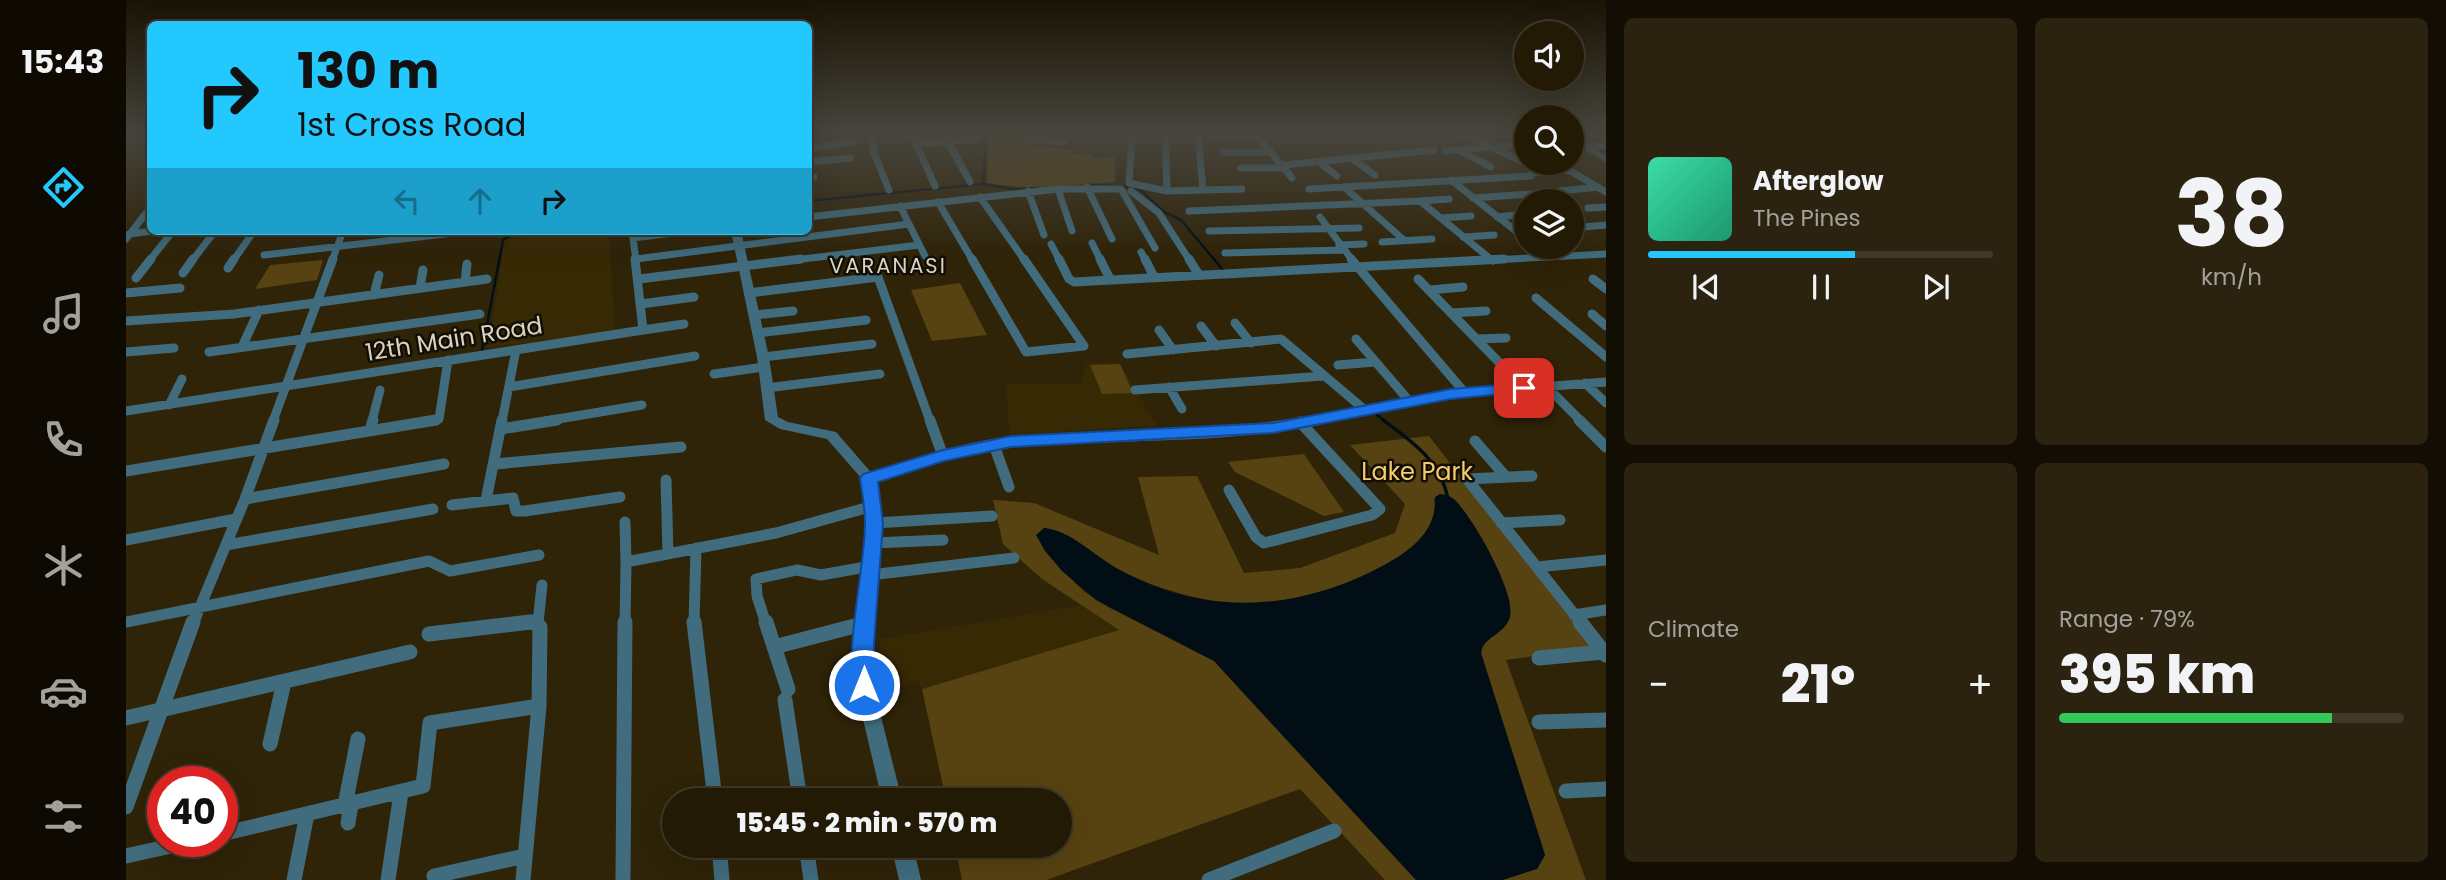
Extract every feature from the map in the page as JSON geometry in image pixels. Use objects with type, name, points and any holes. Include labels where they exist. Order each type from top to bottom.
[{"type":"street","points":[[883,175],[889,190]]},
{"type":"street","points":[[930,175],[935,186]]},
{"type":"street","points":[[966,175],[970,182]]},
{"type":"street","points":[[1129,175],[1129,183],[1167,191],[1242,188]]},
{"type":"street","points":[[1166,175],[1167,191]]},
{"type":"street","points":[[1202,175],[1203,190]]},
{"type":"street","points":[[1309,189],[1530,175]]},
{"type":"street","points":[[1577,175],[1602,190]]},
{"type":"street","points":[[1451,180],[1514,227]]},
{"type":"street","points":[[1087,187],[1112,239]]},
{"type":"street","points":[[812,217],[1028,191],[1087,187],[1123,190],[1155,248]]},
{"type":"street","points":[[1344,187],[1404,240]]},
{"type":"street","points":[[1058,189],[1072,230]]},
{"type":"street","points":[[1473,198],[1602,190]]},
{"type":"street","points":[[1028,191],[1044,235]]},
{"type":"street","points":[[1131,191],[1159,213],[1199,275]]},
{"type":"street","points":[[938,202],[1026,352],[1084,346],[980,197]]},
{"type":"street","points":[[1189,211],[1450,199]]},
{"type":"street","points":[[1420,201],[1493,261]]},
{"type":"street","points":[[900,206],[925,256]]},
{"type":"street","points":[[1588,208],[1606,207]]},
{"type":"street","points":[[128,236],[147,212]]},
{"type":"street","points":[[1497,217],[1514,215]]},
{"type":"street","points":[[1441,218],[1471,216]]},
{"type":"street","points":[[1320,217],[1329,226],[1327,229],[1341,247],[1465,393]]},
{"type":"street","points":[[812,232],[909,224]]},
{"type":"street","points":[[1584,227],[1606,225]]},
{"type":"street","points":[[1209,231],[1359,228]]},
{"type":"street","points":[[128,236],[147,232]]},
{"type":"street","points":[[136,278],[170,235]]},
{"type":"street","points":[[183,273],[212,235]]},
{"type":"street","points":[[228,268],[251,235]]},
{"type":"street","points":[[126,807],[199,607],[246,499],[341,235]]},
{"type":"street","points":[[264,255],[437,235]]},
{"type":"street","points":[[643,330],[633,238],[657,235]]},
{"type":"street","points":[[636,259],[738,238],[775,235]]},
{"type":"street","points":[[1463,237],[1494,235]]},
{"type":"street","points":[[738,238],[764,362],[772,420],[785,426],[831,435],[869,478],[874,523],[864,685],[889,788]]},
{"type":"street","points":[[1382,242],[1432,239]]},
{"type":"street","points":[[1092,243],[1110,279]]},
{"type":"street","points":[[639,279],[919,244]]},
{"type":"street","points":[[1051,244],[1071,281],[1522,259]]},
{"type":"street","points":[[1225,253],[1364,244]]},
{"type":"street","points":[[1141,253],[1154,277]]},
{"type":"street","points":[[1584,255],[1606,254]]},
{"type":"street","points":[[465,282],[467,264]]},
{"type":"street","points":[[420,288],[423,270]]},
{"type":"street","points":[[374,295],[379,275]]},
{"type":"street","points":[[749,293],[878,277],[943,456]]},
{"type":"street","points":[[126,321],[259,310],[487,279]]},
{"type":"street","points":[[1418,279],[1524,388]]},
{"type":"street","points":[[1593,279],[1606,289]]},
{"type":"street","points":[[1430,290],[1463,287]]},
{"type":"street","points":[[126,293],[180,288]]},
{"type":"street","points":[[641,304],[694,297]]},
{"type":"street","points":[[1536,299],[1606,357]]},
{"type":"street","points":[[242,347],[259,310]]},
{"type":"street","points":[[754,315],[793,310]]},
{"type":"street","points":[[1452,313],[1486,311]]},
{"type":"street","points":[[209,352],[480,314]]},
{"type":"street","points":[[1592,314],[1606,326]]},
{"type":"street","points":[[758,333],[866,320]]},
{"type":"street","points":[[1236,323],[1251,343]]},
{"type":"street","name":"12th Main Road","points":[[126,411],[684,324]]},
{"type":"street","points":[[1201,326],[1216,346]]},
{"type":"street","points":[[1159,330],[1173,350]]},
{"type":"street","points":[[1477,339],[1506,338]]},
{"type":"street","points":[[1127,354],[1280,339],[1365,410]]},
{"type":"street","points":[[1356,339],[1409,402]]},
{"type":"street","points":[[714,374],[764,362],[872,344]]},
{"type":"street","points":[[126,352],[174,348]]},
{"type":"street","points":[[486,500],[516,350]]},
{"type":"street","points":[[509,387],[695,356]]},
{"type":"street","points":[[126,471],[439,419],[448,360]]},
{"type":"street","points":[[1338,365],[1376,362]]},
{"type":"street","points":[[766,388],[880,374]]},
{"type":"street","points":[[1135,390],[1323,376]]},
{"type":"street","points":[[169,405],[182,379]]},
{"type":"street","points":[[869,478],[943,456],[994,445],[1273,428],[1465,393],[1606,382]]},
{"type":"street","points":[[1585,383],[1606,403]]},
{"type":"street","points":[[1546,386],[1606,447]]},
{"type":"street","points":[[1169,387],[1182,409]]},
{"type":"street","points":[[370,430],[380,390]]},
{"type":"street","points":[[502,429],[642,405]]},
{"type":"street","points":[[1229,490],[1256,537],[1264,543],[1372,515],[1380,509],[1300,422]]},
{"type":"street","points":[[1475,440],[1506,477]]},
{"type":"street","points":[[994,445],[1009,487]]},
{"type":"street","points":[[495,464],[681,447]]},
{"type":"street","points":[[246,499],[444,464]]},
{"type":"street","points":[[1532,475],[1466,479],[1605,653]]},
{"type":"street","points":[[666,480],[668,553]]},
{"type":"street","points":[[452,505],[513,498],[516,511],[525,511],[620,497]]},
{"type":"street","points":[[626,562],[776,533],[873,506]]},
{"type":"street","points":[[226,545],[433,509]]},
{"type":"street","points":[[874,523],[992,516]]},
{"type":"street","points":[[126,540],[236,519]]},
{"type":"street","points":[[1502,523],[1560,520]]},
{"type":"street","points":[[623,880],[625,522]]},
{"type":"street","points":[[873,543],[943,540]]},
{"type":"street","points":[[696,548],[694,623],[714,788]]},
{"type":"street","points":[[126,622],[429,561],[450,570],[539,555]]},
{"type":"street","points":[[798,788],[786,695],[757,596],[756,579],[797,570],[821,575],[1014,558]]},
{"type":"street","points":[[1537,567],[1606,560]]},
{"type":"street","points":[[523,880],[539,706],[538,623],[542,585]]},
{"type":"street","points":[[1574,615],[1606,610]]},
{"type":"street","points":[[429,634],[538,623]]},
{"type":"street","points":[[774,648],[866,623]]},
{"type":"street","points":[[126,718],[410,652]]},
{"type":"street","points":[[1539,658],[1605,653]]},
{"type":"street","points":[[270,744],[284,682]]},
{"type":"street","points":[[238,830],[423,786],[430,723],[539,706]]},
{"type":"street","points":[[1539,722],[1606,720]]},
{"type":"street","points":[[348,823],[348,805],[358,739]]},
{"type":"street","points":[[1566,790],[1606,789]]},
{"type":"street","points":[[388,880],[401,793]]},
{"type":"street","points":[[294,880],[307,814]]},
{"type":"street","points":[[1209,880],[1335,831]]},
{"type":"street","points":[[126,856],[147,851]]},
{"type":"street","points":[[434,876],[525,856]]},
{"type":"street","points":[[720,858],[722,880]]},
{"type":"street","points":[[808,858],[811,880]]},
{"type":"street","points":[[905,858],[910,880]]},
{"type":"shaded area","points":[[544,235],[609,235],[615,331],[488,348],[505,239]]},
{"type":"shaded area","points":[[1119,362],[1157,426],[1009,435],[1006,384],[1081,383],[1087,363]]},
{"type":"shaded area","points":[[1440,494],[1455,500],[1472,522],[1500,573],[1510,605],[1510,617],[1504,628],[1486,643],[1481,653],[1545,855],[1537,869],[1502,880],[1416,880],[1214,661],[1096,600],[1062,571],[1036,535],[1044,528],[1064,534],[1118,569],[1151,585],[1184,595],[1251,603],[1285,600],[1351,581],[1404,553],[1427,530],[1435,509],[1435,497]]},
{"type":"shaded area","points":[[1081,605],[1119,630],[922,689],[917,680],[893,688],[891,678],[877,679],[880,639]]},
{"type":"green space","points":[[987,175],[1115,175],[1115,182],[1026,188],[987,183]]},
{"type":"green space","points":[[323,260],[317,280],[255,289],[270,265]]},
{"type":"green space","points":[[960,283],[987,335],[932,341],[911,290]]},
{"type":"green space","points":[[1120,364],[1133,393],[1102,394],[1090,365]]},
{"type":"green space","name":"Lake Park","points":[[1429,436],[1594,648],[1506,660],[1586,880],[1502,880],[1537,869],[1545,855],[1481,653],[1483,644],[1510,603],[1483,540],[1451,498],[1440,494],[1434,499],[1432,521],[1419,541],[1398,558],[1343,584],[1288,600],[1267,603],[1218,602],[1163,588],[1112,566],[1068,536],[1044,528],[1075,583],[1085,592],[1108,607],[1214,661],[1416,880],[1385,880],[1300,789],[1046,880],[962,880],[958,858],[1072,858],[1072,788],[943,788],[922,689],[1119,630],[1042,579],[1003,544],[993,500],[1034,503],[1159,555],[1138,477],[1197,476],[1244,573],[1300,568],[1395,533],[1405,504],[1350,445]]},
{"type":"green space","points":[[1304,454],[1344,512],[1324,516],[1235,472],[1228,462]]},
{"type":"waterway","points":[[983,184],[984,175]]},
{"type":"waterway","points":[[812,201],[983,184]]},
{"type":"waterway","points":[[983,184],[1013,189],[1038,188]]},
{"type":"waterway","points":[[1088,185],[1132,187],[1142,191],[1164,212],[1181,220],[1223,270]]},
{"type":"waterway","points":[[482,351],[503,240],[522,235]]},
{"type":"waterway","points":[[1377,415],[1385,421]]},
{"type":"waterway","points":[[1383,420],[1405,436],[1433,464],[1445,487],[1448,501]]},
{"type":"district","name":"VARANASI","points":[[888,266]]},
{"type":"route","points":[[864,685],[864,643],[874,523],[869,478],[943,456],[1011,442],[1273,428],[1451,394],[1524,388]]}]
